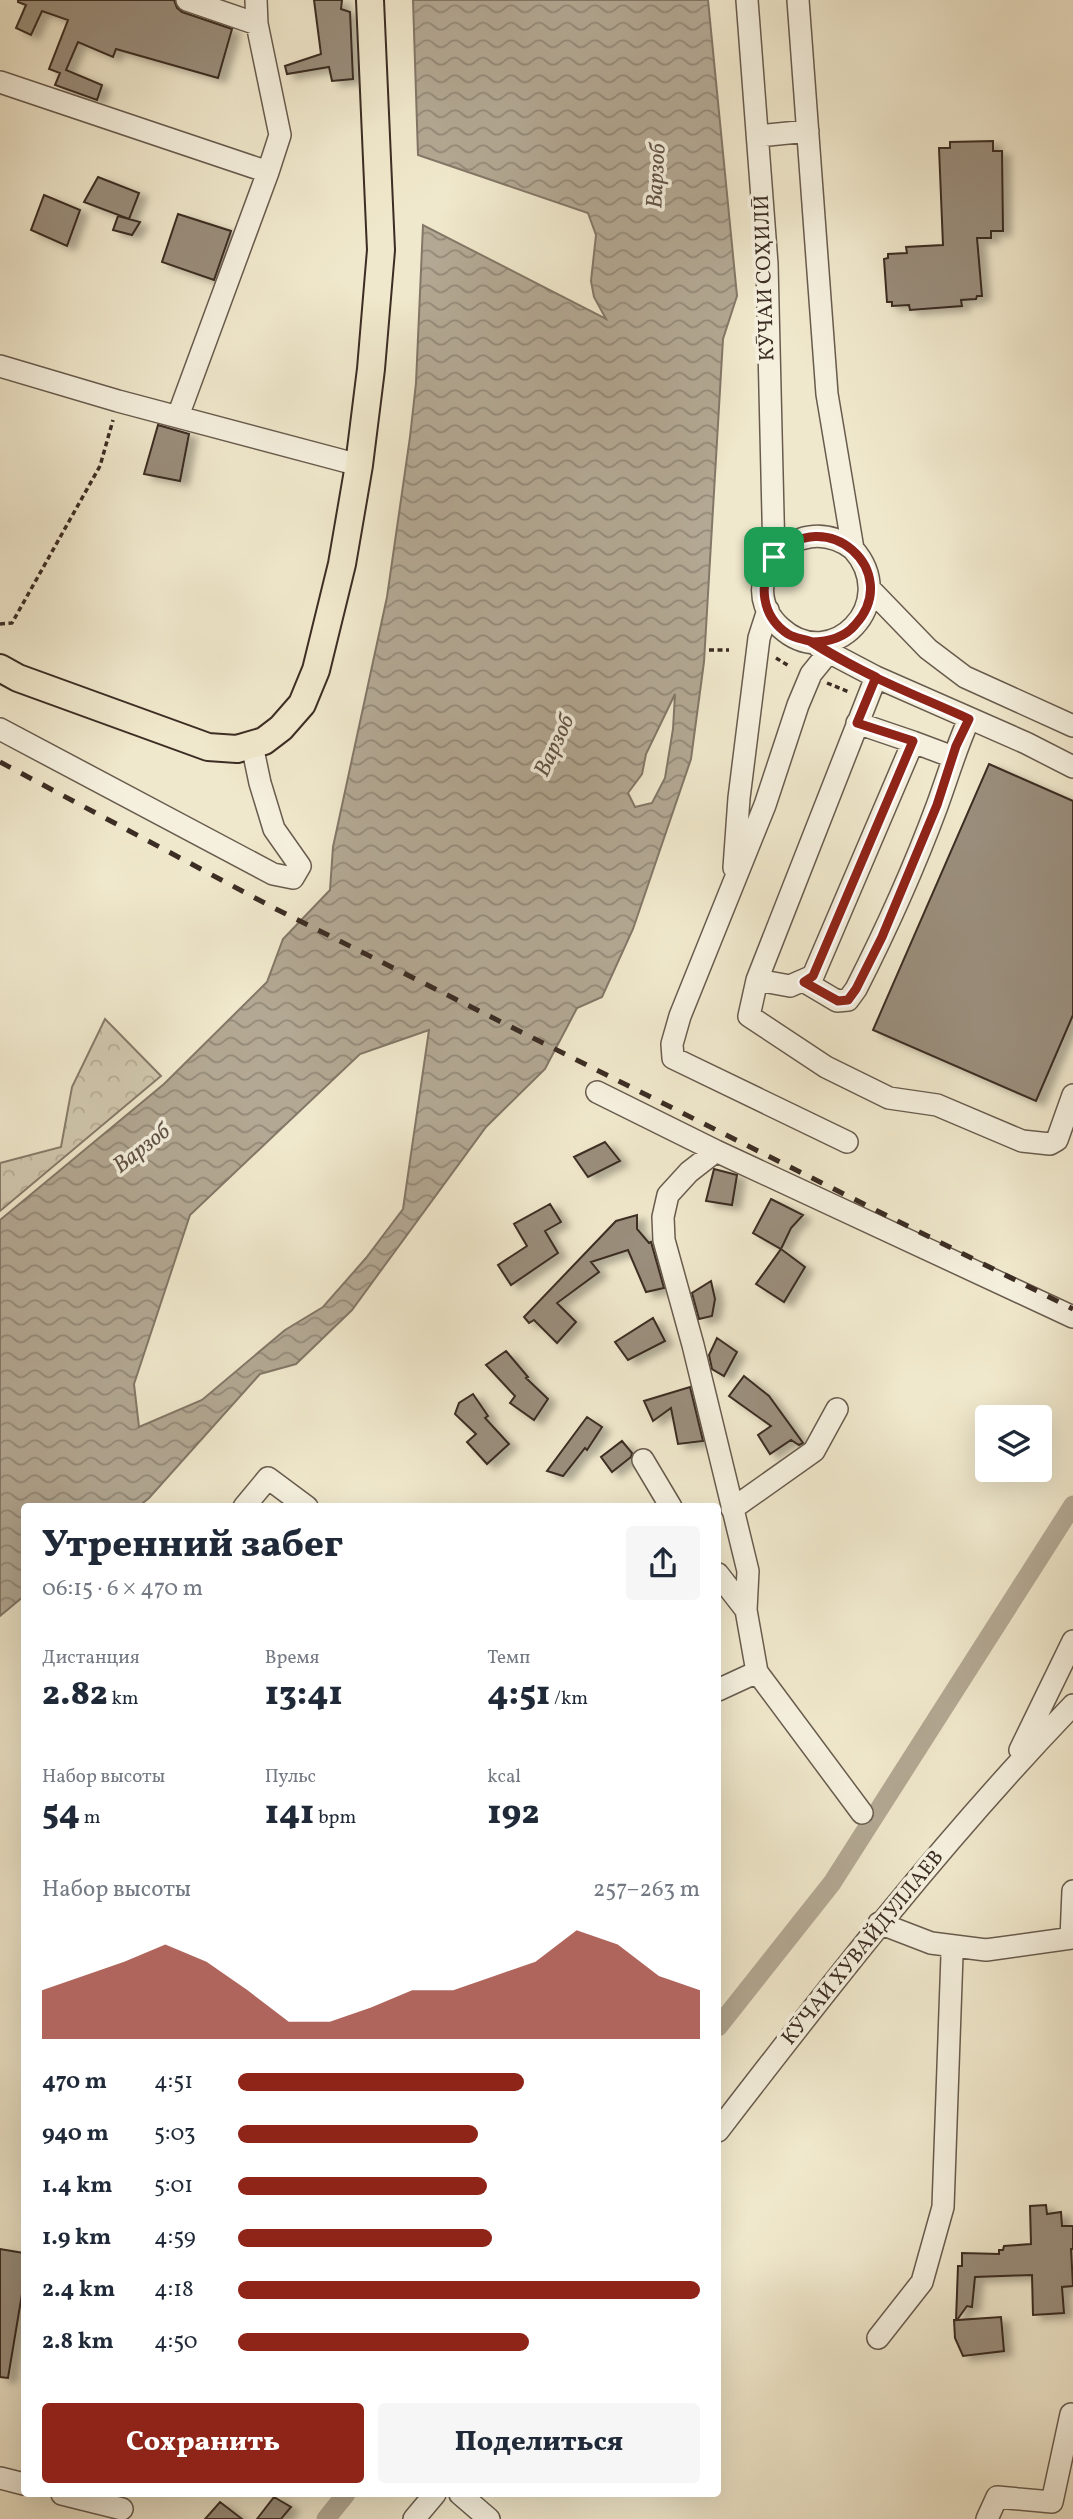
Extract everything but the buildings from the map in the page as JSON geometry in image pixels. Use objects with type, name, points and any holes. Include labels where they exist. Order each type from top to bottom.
[{"type":"main road","points":[[6,674],[208,747],[237,749],[264,741],[281,728],[302,704],[316,670],[342,564],[359,465],[371,369],[381,250],[370,0]]},
{"type":"street","points":[[187,0],[257,24]]},
{"type":"street","points":[[178,416],[280,135],[257,24],[257,0]]},
{"type":"street","name":"КӮЧАИ СОҲИЛӢ","points":[[732,887],[739,798],[759,638],[768,610],[763,589],[768,567],[774,557],[767,264],[747,0]]},
{"type":"street","points":[[798,0],[827,394],[853,549]]},
{"type":"street","points":[[0,82],[268,172]]},
{"type":"street","points":[[758,136],[808,131]]},
{"type":"street","points":[[0,366],[118,401],[359,465]]},
{"type":"street","points":[[774,557],[790,543],[811,536],[833,538],[853,549],[866,567],[870,589],[866,611],[852,629],[820,647],[765,805],[680,1016],[672,1044],[673,1058],[847,1142]]},
{"type":"street","points":[[870,589],[928,649],[965,677],[1073,726]]},
{"type":"street","points":[[768,610],[773,620],[790,635],[1073,767]]},
{"type":"street","points":[[876,677],[757,979],[749,1016],[826,1067],[889,1098],[937,1105],[1022,1141],[1050,1144],[1057,1140],[1073,1095]]},
{"type":"street","points":[[804,982],[838,1001],[848,1000],[856,989],[909,875],[969,719]]},
{"type":"street","points":[[857,723],[953,757]]},
{"type":"street","points":[[0,729],[273,874],[293,878],[300,866],[274,829],[252,745]]},
{"type":"street","points":[[757,979],[790,986],[813,976],[913,741]]},
{"type":"street","points":[[597,1091],[716,1151],[1073,1317]]},
{"type":"street","points":[[716,1151],[689,1172],[668,1195],[663,1217],[664,1240],[693,1345],[748,1571],[746,1610],[757,1672],[862,1813]]},
{"type":"street","points":[[732,1509],[814,1451],[836,1409]]},
{"type":"street","points":[[643,1460],[669,1503]]},
{"type":"street","points":[[247,1503],[268,1478],[302,1503]]},
{"type":"street","points":[[721,1578],[746,1610]]},
{"type":"street","name":"КӮЧАИ ХУВАЙДУЛЛАЕВ","points":[[1012,1768],[1073,1642]]},
{"type":"street","points":[[721,1689],[757,1672]]},
{"type":"street","name":"КӮЧАИ ХУВАЙДУЛЛАЕВ","points":[[721,2127],[879,1923],[1012,1768],[1073,1705]]},
{"type":"street","points":[[879,1923],[931,1943],[986,1950],[1072,1938],[1073,1891]]},
{"type":"street","points":[[878,2338],[922,2282],[943,2207],[952,1955],[950,1946]]},
{"type":"street","points":[[987,2519],[997,2497],[1052,2502],[1071,2414]]},
{"type":"street","points":[[0,2478],[21,2483]]},
{"type":"street","points":[[76,2497],[122,2507]]},
{"type":"street","points":[[414,2519],[432,2497]]},
{"type":"street","points":[[463,2497],[489,2519]]},
{"type":"path","points":[[0,624],[12,623],[100,466],[118,401]]},
{"type":"path","points":[[709,650],[729,650]]},
{"type":"path","points":[[768,654],[789,666]]},
{"type":"path","points":[[822,681],[866,699]]},
{"type":"green space","points":[[105,1019],[161,1076],[0,1211],[0,1163],[61,1147],[72,1087]]},
{"type":"water","name":"Варзоб","points":[[413,0],[708,0],[737,296],[723,339],[704,662],[691,759],[633,929],[602,997],[577,1008],[545,1069],[486,1127],[352,1310],[296,1364],[260,1374],[143,1503],[21,1503],[21,1598],[0,1616],[0,1220],[164,1084],[267,982],[283,939],[330,890],[333,847],[387,597],[410,437],[416,383],[423,225],[606,319],[594,297],[591,281],[596,235],[588,213],[418,155]],"holes":[[[675,694],[673,729],[665,778],[652,803],[635,807],[628,793],[642,774],[646,754]],[[429,1030],[403,1209],[366,1258],[323,1307],[285,1330],[202,1400],[139,1427],[134,1384],[190,1215],[360,1054]]]},
{"type":"waterway","points":[[721,2023],[832,1883],[1073,1505]]},
{"type":"waterway","points":[[326,2519],[344,2497]]},
{"type":"railway","points":[[0,762],[274,908],[1073,1309]]},
{"type":"route","points":[[774,557],[768,567],[763,589],[773,620],[790,635],[811,642],[876,677],[857,723],[913,741],[813,976],[804,982],[842,1001],[848,1000],[856,989],[882,937],[937,805],[956,746],[969,719],[876,677],[828,653],[811,642],[822,642],[843,635],[852,629],[866,611],[869,578],[866,567],[853,549],[833,538],[811,536],[790,543],[774,557]]}]
